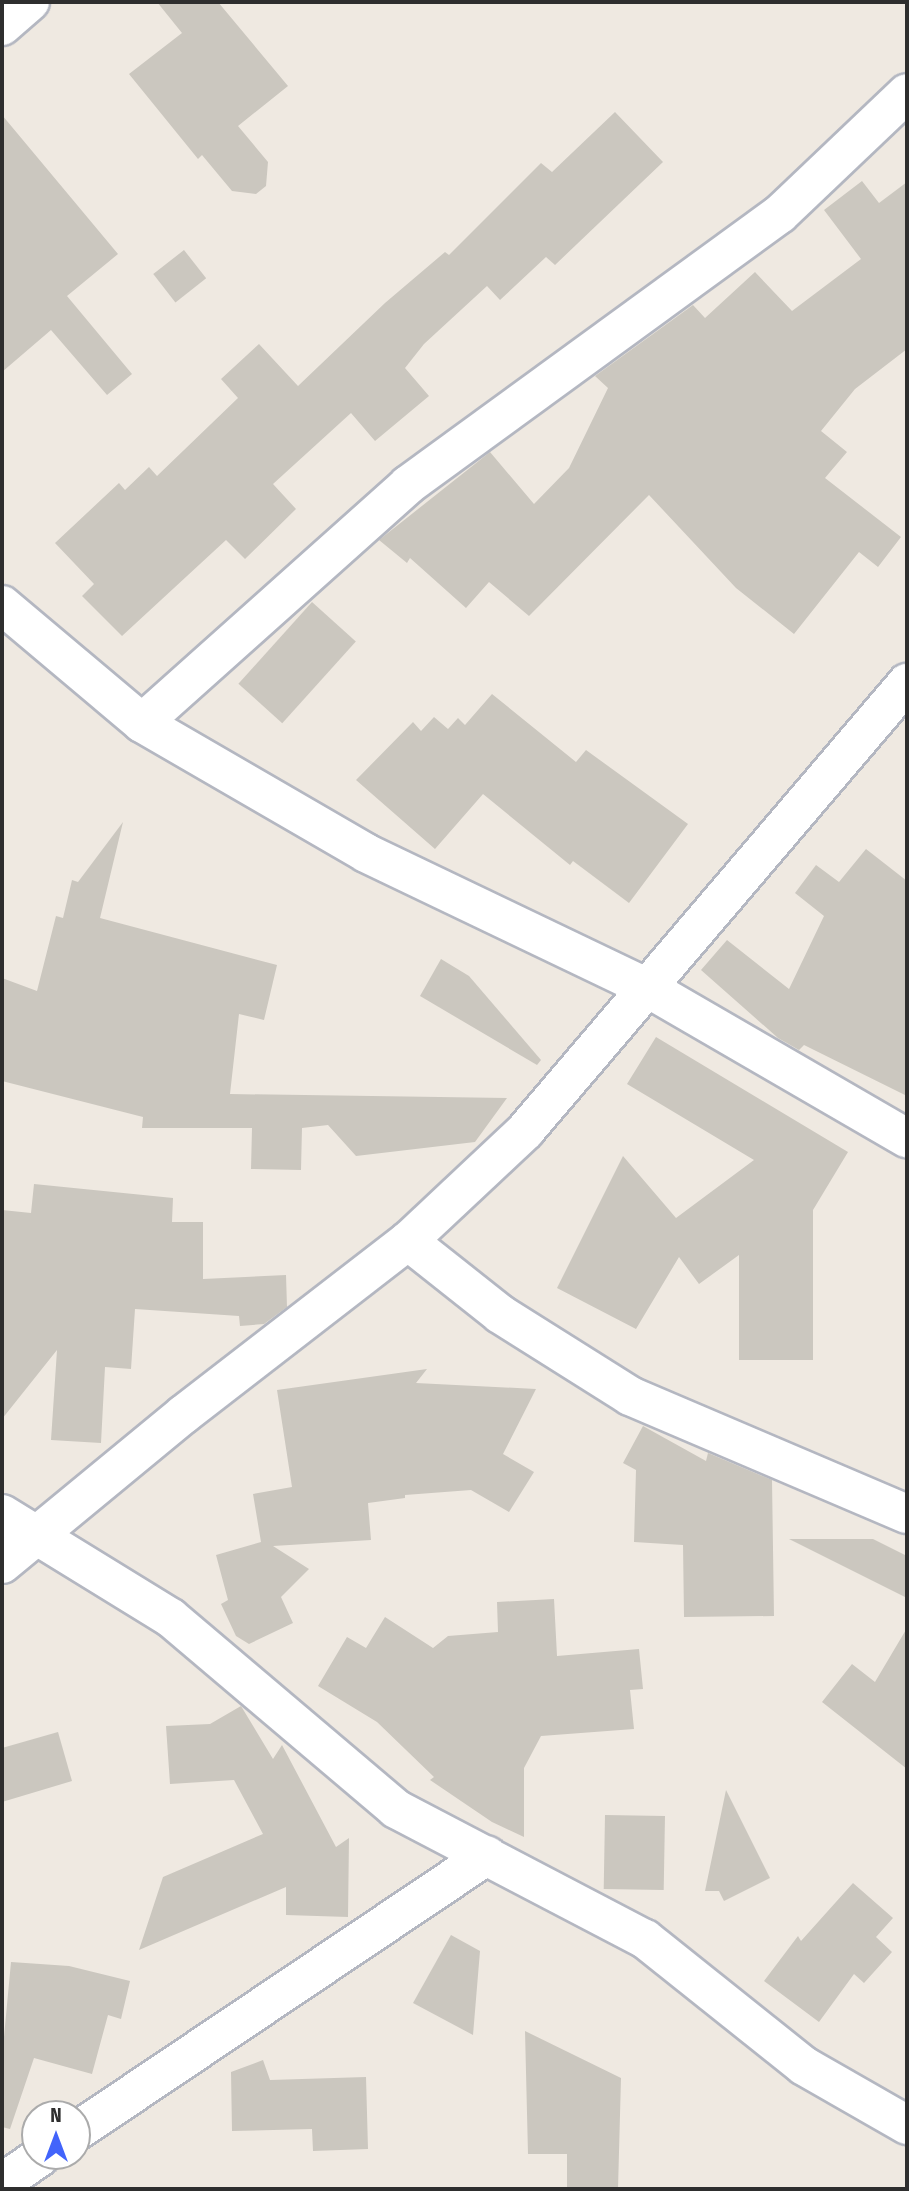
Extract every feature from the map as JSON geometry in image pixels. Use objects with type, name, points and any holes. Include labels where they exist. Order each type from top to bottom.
[{"type":"street","points":[[2,26],[30,2]]},
{"type":"street","points":[[142,723],[408,485],[780,214],[907,93]]},
{"type":"street","points":[[2,605],[142,723],[366,853],[646,987],[907,1138]]},
{"type":"street","points":[[2,1564],[184,1414],[408,1241],[525,1131],[907,683]]},
{"type":"street","points":[[408,1241],[500,1314],[631,1396],[907,1514]]},
{"type":"street","points":[[2,1514],[35,1539],[172,1618],[396,1809],[645,1939],[804,2066],[907,2125]]},
{"type":"street","points":[[91,2122],[487,1856]]},
{"type":"street","points":[[2,2183],[21,2170]]},
{"type":"building","points":[[157,2],[218,2],[288,86],[238,126],[268,162],[266,186],[256,194],[232,191],[202,155],[198,159],[129,74],[182,33]]},
{"type":"building","points":[[615,112],[663,162],[555,265],[546,257],[500,300],[487,286],[424,344],[405,368],[429,396],[375,441],[351,413],[273,484],[296,509],[245,559],[226,540],[122,636],[82,596],[94,584],[55,543],[119,483],[125,490],[149,467],[157,476],[238,398],[221,379],[259,344],[298,386],[385,303],[445,252],[449,255],[541,163],[552,172]]},
{"type":"building","points":[[2,115],[118,254],[67,296],[132,374],[107,395],[51,330],[2,372]]},
{"type":"building","points":[[862,181],[879,203],[907,182],[907,349],[855,389],[821,431],[847,452],[825,478],[901,537],[878,567],[859,552],[794,634],[736,588],[649,495],[529,616],[489,582],[466,608],[410,558],[407,563],[379,540],[490,452],[534,504],[569,468],[608,388],[595,376],[693,305],[705,318],[755,272],[792,311],[861,259],[824,210]]},
{"type":"building","points":[[184,250],[206,278],[175,302],[153,274]]},
{"type":"building","points":[[312,602],[356,641],[282,723],[238,684]]},
{"type":"building","points":[[492,694],[576,762],[586,750],[688,824],[629,903],[573,861],[570,865],[483,794],[435,849],[356,780],[413,722],[421,731],[434,717],[448,729],[458,718],[465,725]]},
{"type":"building","points":[[123,822],[100,918],[277,965],[264,1020],[239,1014],[230,1094],[507,1098],[475,1142],[356,1156],[328,1125],[302,1128],[301,1170],[251,1169],[252,1128],[142,1128],[143,1117],[2,1081],[2,978],[37,991],[56,916],[63,918],[72,880],[78,882]]},
{"type":"building","points":[[866,849],[907,881],[907,1096],[804,1045],[799,1050],[778,1038],[701,970],[727,940],[789,989],[824,916],[795,893],[816,865],[839,882]]},
{"type":"building","points":[[441,959],[469,976],[541,1060],[537,1065],[420,996]]},
{"type":"building","points":[[656,1037],[848,1152],[813,1210],[813,1360],[739,1360],[739,1255],[699,1284],[679,1257],[636,1329],[557,1288],[623,1156],[676,1218],[754,1160],[627,1084]]},
{"type":"building","points":[[34,1184],[173,1198],[172,1222],[203,1222],[203,1279],[286,1275],[287,1307],[264,1324],[240,1326],[239,1316],[135,1309],[131,1369],[105,1367],[101,1443],[51,1440],[57,1350],[2,1419],[2,1210],[31,1213]]},
{"type":"building","points":[[427,1369],[416,1383],[536,1389],[503,1454],[534,1472],[509,1512],[471,1490],[405,1495],[405,1498],[368,1503],[371,1540],[273,1546],[309,1569],[281,1597],[293,1623],[249,1644],[236,1636],[221,1604],[228,1600],[216,1555],[261,1542],[253,1494],[292,1487],[277,1390]]},
{"type":"building","points":[[643,1426],[706,1461],[708,1453],[772,1480],[774,1616],[684,1617],[683,1545],[634,1542],[636,1470],[623,1463]]},
{"type":"building","points":[[789,1539],[873,1539],[907,1556],[907,1598]]},
{"type":"building","points":[[554,1599],[557,1656],[639,1649],[643,1689],[630,1690],[634,1729],[541,1736],[524,1768],[524,1837],[492,1822],[430,1780],[434,1777],[377,1722],[318,1686],[347,1637],[366,1648],[385,1617],[433,1648],[448,1636],[498,1632],[497,1602]]},
{"type":"building","points":[[907,1628],[907,1769],[822,1702],[852,1664],[875,1682]]},
{"type":"building","points":[[241,1706],[273,1759],[282,1745],[336,1847],[349,1838],[348,1917],[286,1915],[286,1887],[139,1950],[163,1877],[263,1834],[234,1780],[170,1784],[166,1726],[210,1724]]},
{"type":"building","points":[[58,1732],[72,1781],[2,1802],[2,1748]]},
{"type":"building","points":[[726,1790],[770,1878],[724,1901],[719,1891],[705,1891]]},
{"type":"building","points":[[605,1815],[665,1816],[664,1890],[604,1889]]},
{"type":"building","points":[[853,1883],[893,1918],[876,1937],[892,1952],[864,1983],[854,1974],[819,2022],[764,1981],[798,1936],[801,1941]]},
{"type":"building","points":[[451,1935],[480,1951],[473,2035],[413,2003]]},
{"type":"building","points":[[11,1962],[69,1966],[130,1981],[121,2019],[108,2015],[92,2074],[34,2058],[10,2129],[2,2127],[2,2058]]},
{"type":"building","points":[[525,2031],[621,2078],[618,2189],[567,2189],[567,2154],[528,2154]]},
{"type":"building","points":[[263,2060],[270,2080],[366,2077],[368,2149],[313,2151],[312,2129],[232,2131],[231,2072]]}]
